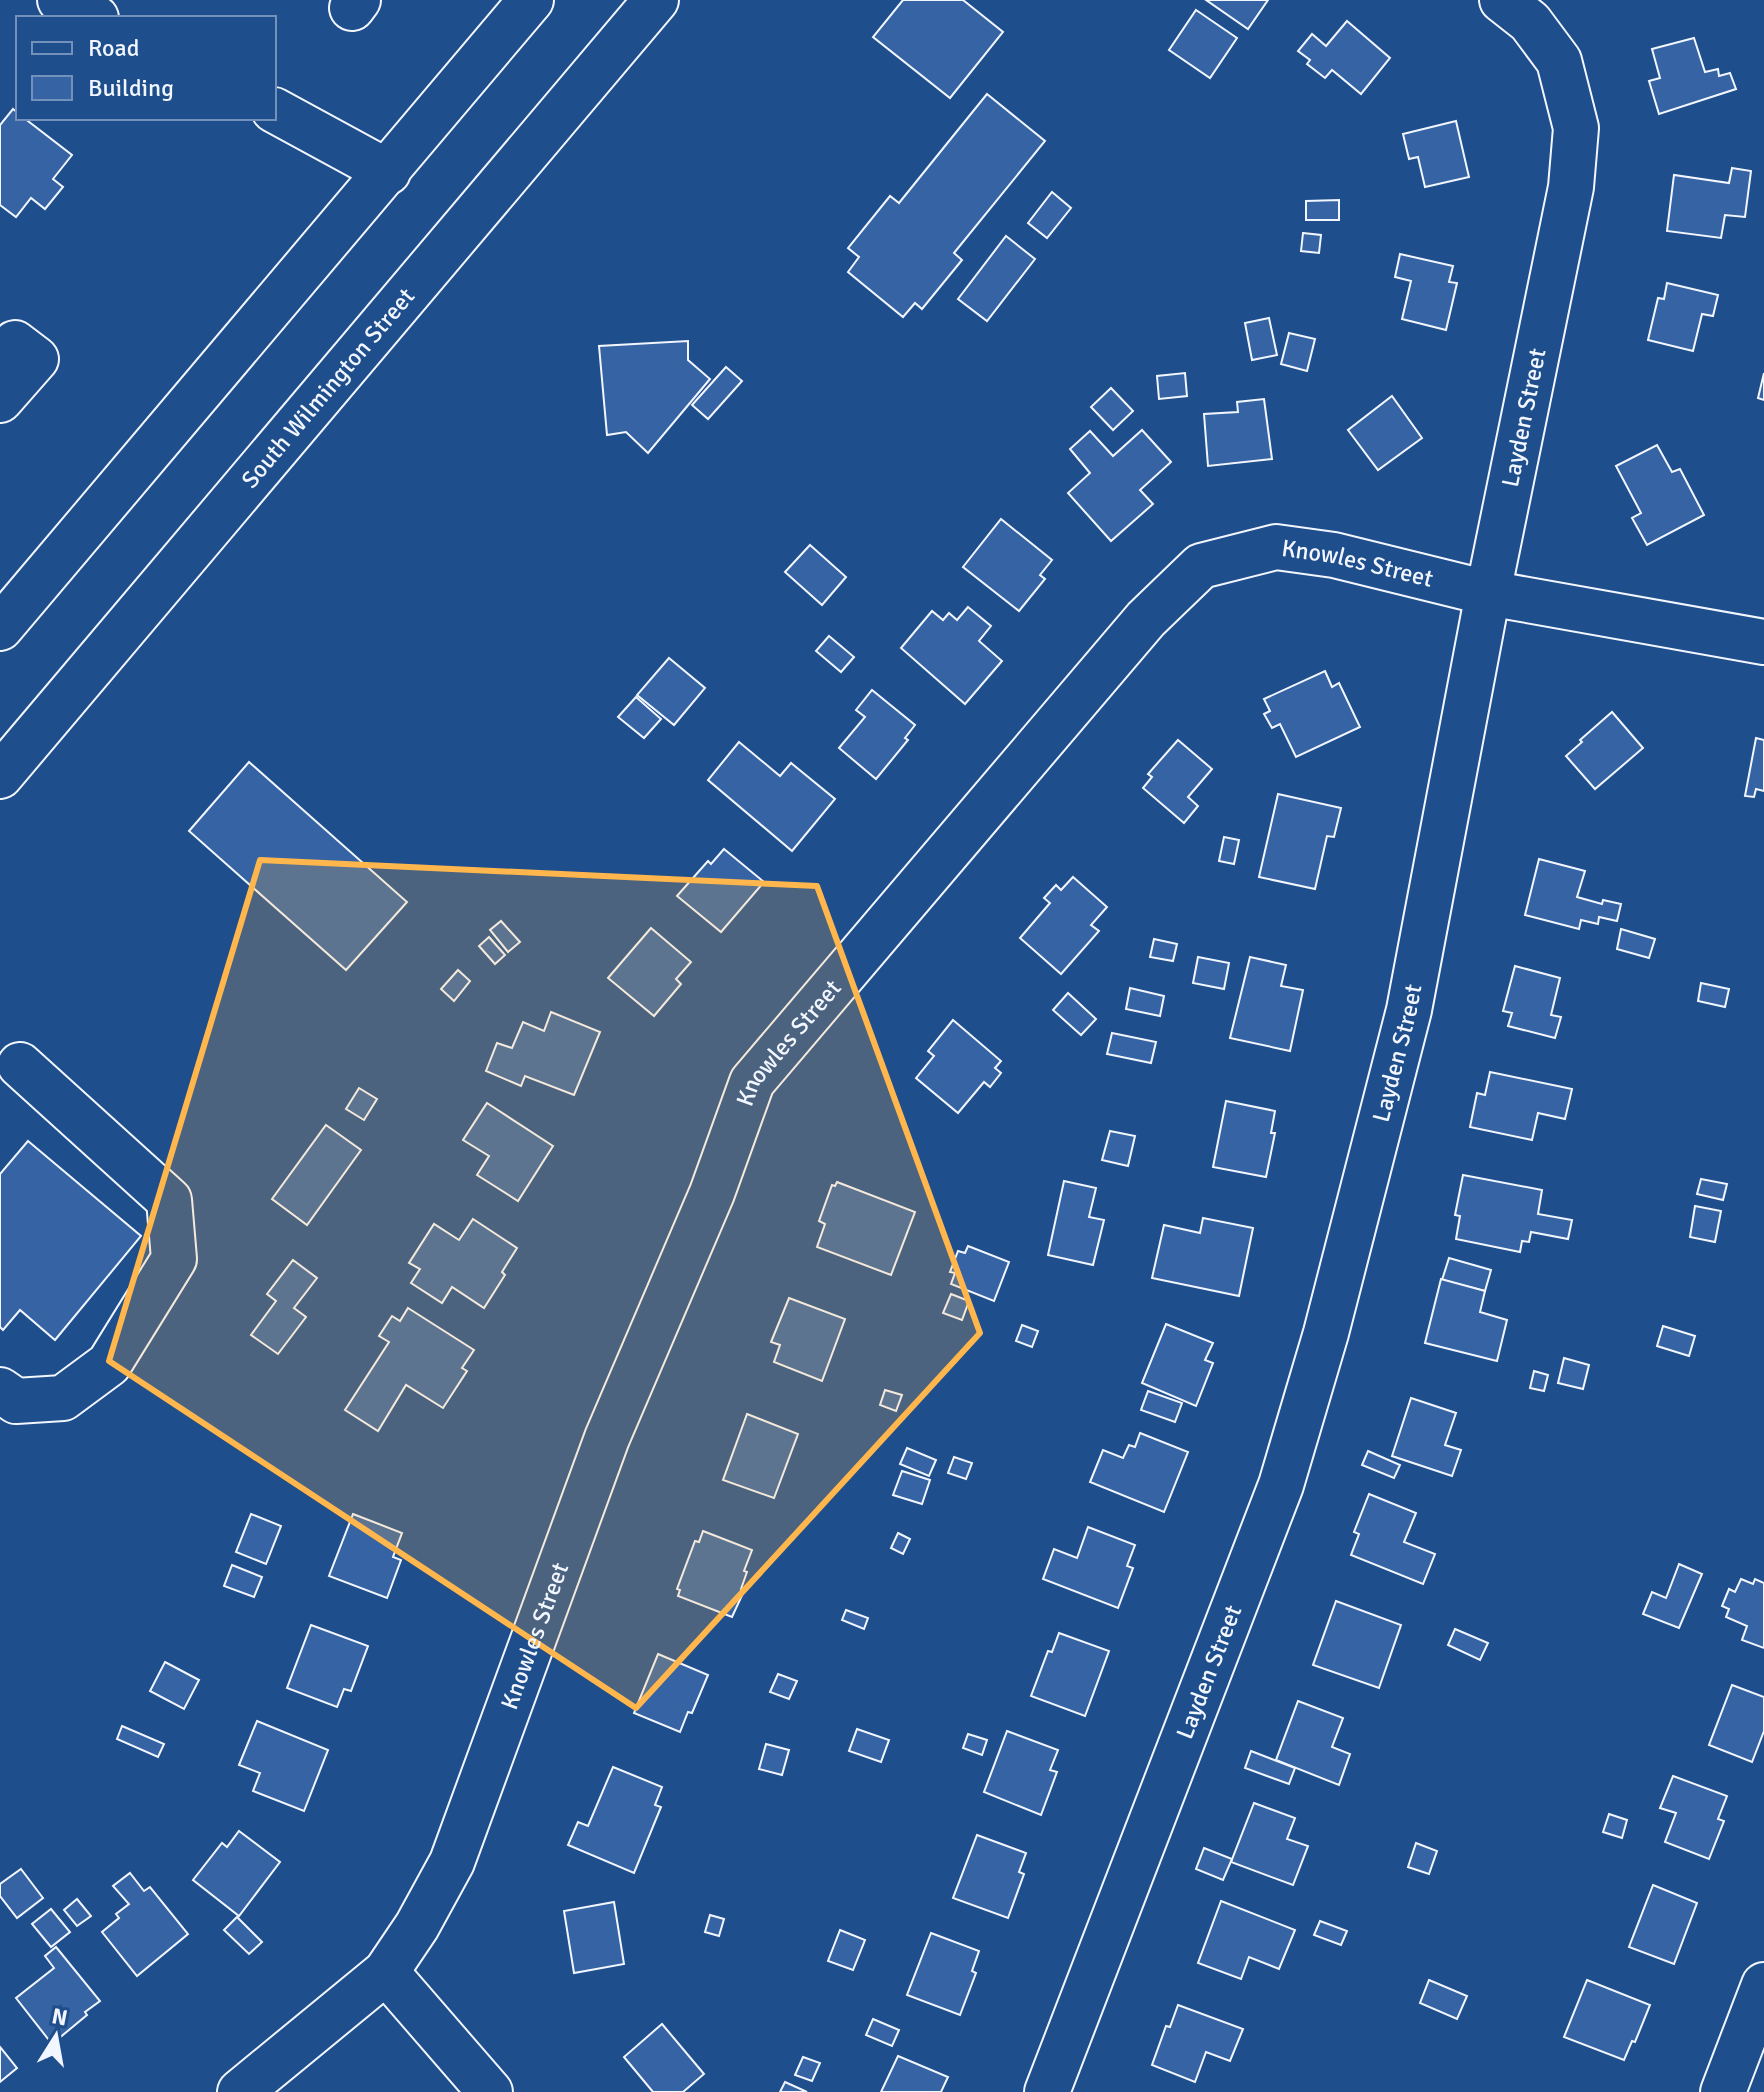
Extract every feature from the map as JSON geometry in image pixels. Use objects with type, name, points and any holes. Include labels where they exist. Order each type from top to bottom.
[{"type":"street","points":[[60,0],[92,16]]},
{"type":"street","points":[[3,624],[388,172],[530,0]]},
{"type":"street","name":"South Wilmington Street","points":[[0,776],[656,0]]},
{"type":"street","name":"Layden Street","points":[[1047,2092],[1281,1485],[1326,1333],[1409,1010],[1488,593],[1571,187],[1576,128],[1559,61],[1530,22],[1502,0]]},
{"type":"street","points":[[276,111],[388,172]]},
{"type":"street","points":[[0,361],[15,343],[36,359],[0,400]]},
{"type":"street","name":"Knowles Street","points":[[240,2092],[386,1972],[417,1926],[452,1862],[607,1438],[712,1193],[752,1082],[1146,619],[1201,566],[1276,547],[1334,555],[1488,593],[1764,642]]},
{"type":"street","points":[[0,1390],[16,1401],[63,1398],[109,1364],[174,1259],[169,1200],[20,1065]]},
{"type":"street","points":[[386,1972],[490,2092]]},
{"type":"street","points":[[1723,2092],[1764,1985]]},
{"type":"highlighted area","points":[[260,860],[817,886],[980,1333],[636,1708],[109,1361]]},
{"type":"building","points":[[903,0],[963,0],[1003,32],[950,98],[873,37]]},
{"type":"building","points":[[1206,0],[1268,0],[1248,29]]},
{"type":"building","points":[[1196,10],[1237,38],[1210,78],[1169,50]]},
{"type":"building","points":[[1347,21],[1390,58],[1361,94],[1332,70],[1325,78],[1307,64],[1310,60],[1298,51],[1312,34],[1326,46]]},
{"type":"building","points":[[1694,38],[1705,72],[1718,69],[1719,76],[1730,73],[1736,89],[1659,114],[1649,81],[1660,78],[1652,49]]},
{"type":"building","points":[[987,94],[1045,141],[954,253],[962,260],[922,309],[915,303],[903,317],[848,272],[859,257],[848,248],[890,196],[899,203]]},
{"type":"building","points":[[13,109],[16,120],[27,120],[72,155],[53,179],[63,187],[45,209],[31,198],[16,217],[0,205],[0,125]]},
{"type":"building","points":[[1456,121],[1469,177],[1425,187],[1418,157],[1409,159],[1403,134]]},
{"type":"building","points":[[1732,168],[1751,171],[1745,217],[1725,215],[1721,238],[1667,231],[1674,175],[1729,183]]},
{"type":"building","points":[[1052,192],[1071,208],[1047,238],[1028,223]]},
{"type":"building","points":[[1339,200],[1339,220],[1306,220],[1306,201]]},
{"type":"building","points":[[1303,233],[1321,235],[1319,253],[1301,251]]},
{"type":"building","points":[[1006,236],[1035,259],[987,321],[958,299]]},
{"type":"building","points":[[1400,254],[1453,266],[1449,282],[1457,283],[1446,330],[1402,319],[1411,281],[1395,277]]},
{"type":"building","points":[[1667,283],[1718,295],[1713,316],[1702,314],[1693,351],[1648,340],[1658,298],[1664,299]]},
{"type":"building","points":[[1269,318],[1277,355],[1252,360],[1245,323]]},
{"type":"building","points":[[1289,333],[1315,339],[1307,371],[1281,364]]},
{"type":"building","points":[[688,341],[688,360],[710,379],[648,453],[626,432],[607,435],[599,346]]},
{"type":"building","points":[[726,367],[742,381],[708,419],[692,405]]},
{"type":"building","points":[[1185,373],[1187,396],[1159,399],[1157,376]]},
{"type":"building","points":[[1764,373],[1764,400],[1758,398]]},
{"type":"building","points":[[1111,388],[1133,411],[1113,430],[1091,407]]},
{"type":"building","points":[[1392,396],[1422,438],[1378,470],[1348,430]]},
{"type":"building","points":[[1264,399],[1272,459],[1208,466],[1204,414],[1238,412],[1237,402]]},
{"type":"building","points":[[1142,430],[1171,462],[1140,490],[1153,504],[1111,541],[1068,493],[1090,473],[1070,449],[1090,431],[1113,456]]},
{"type":"building","points":[[1657,445],[1672,472],[1680,469],[1704,515],[1647,545],[1632,518],[1641,513],[1616,466]]},
{"type":"building","points":[[1001,519],[1052,560],[1040,575],[1045,579],[1019,611],[963,567]]},
{"type":"building","points":[[810,545],[846,577],[822,605],[785,572]]},
{"type":"building","points":[[968,607],[991,626],[979,641],[1002,661],[965,704],[901,648],[932,611],[943,620],[949,613],[957,620]]},
{"type":"building","points":[[829,636],[854,657],[841,672],[816,651]]},
{"type":"building","points":[[669,658],[705,688],[674,725],[637,695]]},
{"type":"building","points":[[1325,671],[1332,687],[1339,683],[1360,727],[1296,757],[1280,724],[1272,728],[1264,714],[1270,711],[1264,699]]},
{"type":"building","points":[[872,690],[915,725],[905,738],[908,740],[876,779],[839,748],[865,717],[856,710]]},
{"type":"building","points":[[636,697],[661,719],[644,738],[618,717]]},
{"type":"building","points":[[1612,712],[1643,748],[1595,789],[1566,756]]},
{"type":"building","points":[[1756,738],[1764,740],[1764,791],[1756,789],[1754,797],[1745,796]]},
{"type":"building","points":[[1178,740],[1212,769],[1188,797],[1198,806],[1184,823],[1143,788],[1152,777],[1148,774]]},
{"type":"building","points":[[739,742],[780,776],[791,763],[835,799],[792,851],[708,780]]},
{"type":"building","points":[[249,762],[407,902],[346,970],[189,831]]},
{"type":"building","points":[[1278,794],[1341,808],[1334,837],[1327,836],[1315,889],[1259,877]]},
{"type":"building","points":[[1224,837],[1239,840],[1234,864],[1219,861]]},
{"type":"building","points":[[724,849],[764,882],[721,932],[677,896],[708,861],[711,864]]},
{"type":"building","points":[[1539,859],[1585,871],[1577,897],[1602,904],[1603,900],[1621,904],[1617,921],[1599,917],[1598,924],[1581,920],[1579,929],[1525,915]]},
{"type":"building","points":[[1073,877],[1107,907],[1091,925],[1099,931],[1061,974],[1020,938],[1050,903],[1044,898],[1056,885],[1061,890]]},
{"type":"building","points":[[501,921],[520,942],[508,952],[490,930]]},
{"type":"building","points":[[651,928],[691,962],[676,979],[681,984],[654,1016],[608,978]]},
{"type":"building","points":[[1621,929],[1655,939],[1649,958],[1617,949]]},
{"type":"building","points":[[489,937],[505,955],[495,964],[479,946]]},
{"type":"building","points":[[1154,939],[1177,944],[1173,961],[1150,957]]},
{"type":"building","points":[[1198,957],[1229,963],[1224,989],[1193,983]]},
{"type":"building","points":[[1250,957],[1286,965],[1281,986],[1303,990],[1290,1051],[1230,1038]]},
{"type":"building","points":[[1515,966],[1560,978],[1551,1015],[1561,1017],[1555,1038],[1508,1026],[1512,1013],[1503,1011]]},
{"type":"building","points":[[458,970],[470,981],[454,1001],[441,989]]},
{"type":"building","points":[[1701,983],[1729,989],[1725,1007],[1698,1001]]},
{"type":"building","points":[[1130,988],[1164,996],[1160,1016],[1126,1009]]},
{"type":"building","points":[[1068,993],[1096,1019],[1081,1035],[1053,1010]]},
{"type":"building","points":[[551,1012],[600,1032],[574,1095],[525,1076],[521,1086],[486,1071],[497,1043],[512,1048],[523,1022],[544,1031]]},
{"type":"building","points":[[953,1020],[1001,1061],[995,1068],[1001,1073],[990,1087],[984,1082],[958,1113],[916,1078],[934,1056],[928,1051]]},
{"type":"building","points":[[1112,1033],[1156,1042],[1151,1063],[1107,1054]]},
{"type":"building","points":[[1490,1072],[1572,1089],[1565,1119],[1538,1113],[1532,1140],[1470,1127],[1477,1093],[1485,1095]]},
{"type":"building","points":[[359,1088],[377,1099],[364,1120],[346,1109]]},
{"type":"building","points":[[1226,1101],[1275,1111],[1271,1133],[1275,1133],[1266,1177],[1213,1167]]},
{"type":"building","points":[[487,1103],[553,1146],[518,1201],[477,1175],[489,1156],[463,1140]]},
{"type":"building","points":[[326,1125],[361,1150],[307,1225],[272,1199]]},
{"type":"building","points":[[1110,1131],[1135,1136],[1128,1166],[1102,1160]]},
{"type":"building","points":[[28,1141],[141,1236],[55,1340],[20,1310],[3,1330],[0,1327],[0,1174]]},
{"type":"building","points":[[1463,1175],[1542,1190],[1538,1214],[1572,1220],[1568,1239],[1531,1232],[1529,1242],[1522,1241],[1520,1252],[1456,1239],[1460,1216],[1455,1215]]},
{"type":"building","points":[[1701,1179],[1727,1184],[1723,1200],[1697,1194]]},
{"type":"building","points":[[1064,1181],[1096,1188],[1089,1217],[1104,1220],[1093,1265],[1048,1255]]},
{"type":"building","points":[[837,1182],[915,1212],[891,1275],[817,1247],[825,1224],[819,1221],[832,1185],[835,1186]]},
{"type":"building","points":[[1695,1206],[1721,1211],[1715,1242],[1690,1237]]},
{"type":"building","points":[[1203,1218],[1253,1228],[1239,1296],[1152,1278],[1164,1225],[1200,1233]]},
{"type":"building","points":[[473,1219],[517,1248],[502,1272],[505,1275],[484,1308],[452,1287],[442,1303],[411,1283],[420,1269],[409,1263],[434,1224],[459,1240]]},
{"type":"building","points":[[968,1246],[1009,1262],[994,1301],[951,1284],[955,1273],[950,1272],[958,1251],[965,1253]]},
{"type":"building","points":[[1449,1258],[1491,1270],[1485,1291],[1442,1280]]},
{"type":"building","points":[[293,1260],[317,1278],[294,1308],[306,1317],[278,1354],[251,1335],[276,1301],[267,1294]]},
{"type":"building","points":[[1441,1279],[1485,1291],[1480,1312],[1507,1320],[1497,1361],[1425,1343]]},
{"type":"building","points":[[951,1294],[969,1301],[962,1320],[943,1313]]},
{"type":"building","points":[[789,1298],[845,1319],[822,1381],[774,1362],[780,1345],[771,1342]]},
{"type":"building","points":[[408,1308],[474,1350],[462,1368],[467,1371],[443,1408],[406,1385],[378,1431],[345,1410],[389,1342],[379,1336],[392,1316],[400,1321]]},
{"type":"building","points":[[1166,1324],[1213,1343],[1205,1360],[1213,1363],[1196,1406],[1142,1383]]},
{"type":"building","points":[[1022,1325],[1038,1331],[1032,1347],[1016,1341]]},
{"type":"building","points":[[1663,1326],[1695,1336],[1689,1356],[1657,1346]]},
{"type":"building","points":[[1564,1358],[1589,1365],[1583,1389],[1558,1383]]},
{"type":"building","points":[[1534,1371],[1548,1375],[1544,1391],[1530,1388]]},
{"type":"building","points":[[885,1390],[902,1395],[896,1411],[880,1405]]},
{"type":"building","points":[[1148,1391],[1182,1403],[1175,1422],[1141,1410]]},
{"type":"building","points":[[1411,1398],[1456,1413],[1445,1445],[1461,1450],[1452,1476],[1392,1456]]},
{"type":"building","points":[[747,1414],[798,1434],[774,1498],[723,1480]]},
{"type":"building","points":[[1140,1433],[1188,1452],[1164,1512],[1090,1482],[1103,1450],[1123,1458],[1129,1445],[1135,1447]]},
{"type":"building","points":[[907,1448],[936,1460],[929,1476],[900,1464]]},
{"type":"building","points":[[1368,1451],[1400,1465],[1394,1478],[1362,1465]]},
{"type":"building","points":[[954,1457],[972,1463],[966,1479],[948,1473]]},
{"type":"building","points":[[902,1471],[930,1480],[922,1504],[893,1495]]},
{"type":"building","points":[[1369,1494],[1416,1513],[1404,1542],[1435,1554],[1423,1584],[1351,1555],[1359,1534],[1354,1532]]},
{"type":"building","points":[[251,1514],[281,1526],[266,1564],[236,1552]]},
{"type":"building","points":[[353,1514],[402,1533],[393,1557],[401,1560],[387,1598],[329,1576]]},
{"type":"building","points":[[1088,1527],[1135,1545],[1127,1566],[1133,1568],[1118,1608],[1043,1579],[1054,1549],[1077,1558]]},
{"type":"building","points":[[703,1531],[752,1550],[744,1571],[747,1572],[741,1589],[744,1591],[732,1617],[678,1596],[680,1590],[677,1589],[695,1541],[699,1542]]},
{"type":"building","points":[[898,1533],[910,1539],[903,1554],[891,1548]]},
{"type":"building","points":[[1679,1564],[1702,1574],[1679,1628],[1643,1614],[1652,1592],[1666,1598]]},
{"type":"building","points":[[232,1565],[262,1577],[254,1597],[224,1586]]},
{"type":"building","points":[[1741,1579],[1753,1584],[1755,1579],[1764,1583],[1764,1648],[1742,1640],[1747,1626],[1726,1617],[1729,1609],[1722,1606],[1729,1589],[1735,1592]]},
{"type":"building","points":[[1336,1601],[1401,1625],[1379,1688],[1313,1665]]},
{"type":"building","points":[[846,1610],[868,1618],[864,1629],[842,1620]]},
{"type":"building","points":[[311,1625],[368,1646],[351,1691],[344,1689],[337,1707],[287,1688]]},
{"type":"building","points":[[1455,1629],[1488,1643],[1480,1660],[1448,1645]]},
{"type":"building","points":[[1059,1633],[1109,1651],[1085,1716],[1031,1696],[1048,1651],[1052,1652]]},
{"type":"building","points":[[658,1654],[708,1675],[680,1732],[634,1713]]},
{"type":"building","points":[[165,1662],[199,1680],[184,1709],[150,1691]]},
{"type":"building","points":[[778,1674],[797,1681],[789,1699],[770,1692]]},
{"type":"building","points":[[1732,1685],[1764,1697],[1764,1731],[1752,1762],[1709,1745]]},
{"type":"building","points":[[1298,1701],[1343,1718],[1332,1747],[1350,1754],[1339,1785],[1276,1760]]},
{"type":"building","points":[[257,1721],[328,1750],[304,1811],[253,1791],[260,1773],[239,1765]]},
{"type":"building","points":[[122,1726],[164,1744],[158,1757],[117,1739]]},
{"type":"building","points":[[857,1729],[889,1740],[881,1762],[849,1751]]},
{"type":"building","points":[[1007,1731],[1058,1750],[1050,1770],[1057,1772],[1041,1815],[984,1792]]},
{"type":"building","points":[[968,1734],[987,1740],[982,1755],[963,1748]]},
{"type":"building","points":[[766,1744],[789,1750],[782,1775],[759,1769]]},
{"type":"building","points":[[1251,1751],[1295,1768],[1289,1784],[1245,1768]]},
{"type":"building","points":[[613,1767],[662,1787],[655,1805],[661,1807],[634,1873],[568,1845],[578,1822],[588,1826]]},
{"type":"building","points":[[1673,1776],[1727,1796],[1718,1819],[1724,1821],[1709,1859],[1665,1842],[1676,1813],[1660,1808]]},
{"type":"building","points":[[1254,1803],[1295,1818],[1287,1839],[1308,1846],[1293,1885],[1231,1862]]},
{"type":"building","points":[[1609,1814],[1627,1820],[1622,1838],[1603,1832]]},
{"type":"building","points":[[239,1831],[280,1862],[239,1916],[193,1880],[222,1843],[227,1847]]},
{"type":"building","points":[[977,1835],[1026,1853],[1019,1872],[1024,1874],[1008,1918],[953,1898]]},
{"type":"building","points":[[1416,1843],[1437,1851],[1429,1874],[1408,1867]]},
{"type":"building","points":[[1204,1848],[1232,1859],[1223,1880],[1196,1869]]},
{"type":"building","points":[[21,1869],[43,1898],[17,1918],[0,1896],[0,1884]]},
{"type":"building","points":[[130,1873],[144,1891],[150,1887],[188,1934],[137,1976],[102,1932],[119,1918],[116,1914],[129,1904],[113,1886]]},
{"type":"building","points":[[1653,1885],[1697,1903],[1674,1964],[1629,1947]]},
{"type":"building","points":[[77,1899],[91,1916],[77,1926],[64,1910]]},
{"type":"building","points":[[1221,1901],[1295,1930],[1279,1969],[1249,1957],[1241,1979],[1198,1963]]},
{"type":"building","points":[[614,1902],[624,1964],[574,1973],[564,1911]]},
{"type":"building","points":[[51,1909],[70,1932],[51,1947],[32,1924]]},
{"type":"building","points":[[710,1915],[724,1919],[719,1936],[705,1932]]},
{"type":"building","points":[[237,1917],[262,1942],[249,1954],[224,1930]]},
{"type":"building","points":[[1320,1921],[1347,1931],[1341,1945],[1314,1935]]},
{"type":"building","points":[[840,1930],[865,1940],[853,1970],[828,1961]]},
{"type":"building","points":[[931,1933],[979,1951],[972,1971],[976,1973],[960,2015],[907,1995]]},
{"type":"building","points":[[56,1947],[100,2001],[52,2044],[16,1998],[54,1968],[45,1956]]},
{"type":"building","points":[[1429,1980],[1467,1996],[1457,2019],[1420,2003]]},
{"type":"building","points":[[1587,1980],[1650,2005],[1624,2060],[1564,2037]]},
{"type":"building","points":[[1178,2005],[1243,2029],[1230,2061],[1206,2052],[1195,2082],[1152,2065],[1166,2026],[1170,2027]]},
{"type":"building","points":[[873,2019],[899,2030],[892,2046],[866,2035]]},
{"type":"building","points":[[662,2024],[704,2074],[683,2092],[653,2092],[624,2057]]},
{"type":"building","points":[[0,2047],[17,2068],[0,2082]]},
{"type":"building","points":[[898,2056],[948,2077],[941,2092],[881,2092]]},
{"type":"building","points":[[803,2057],[820,2063],[812,2081],[795,2075]]},
{"type":"building","points":[[785,2082],[807,2092],[780,2092]]}]
